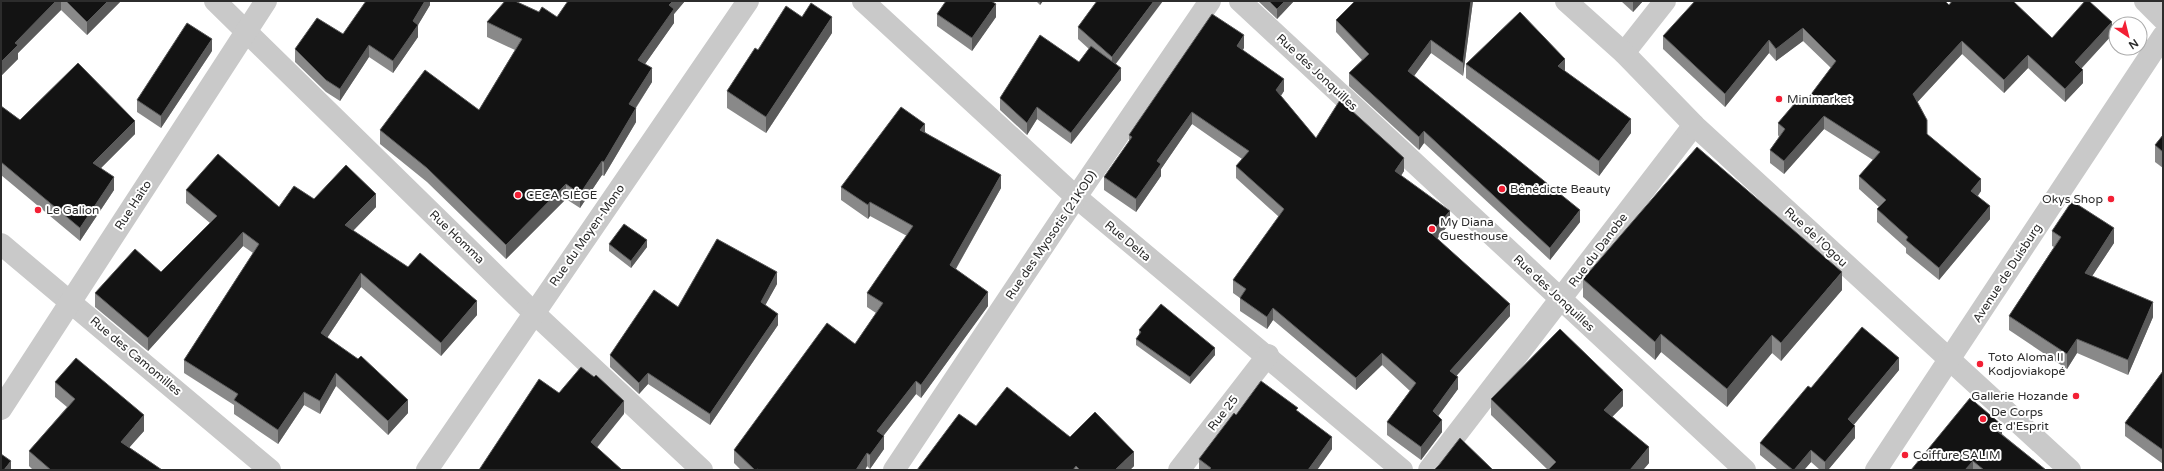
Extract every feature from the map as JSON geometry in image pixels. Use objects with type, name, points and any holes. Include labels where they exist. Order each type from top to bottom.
[{"type":"street","name":"Rue Homma","points":[[214,1],[247,31],[534,313],[702,470]]},
{"type":"street","name":"Rue Haito","points":[[1,409],[70,300],[266,1]]},
{"type":"street","name":"Rue du Moyen-Mono","points":[[427,470],[748,1]]},
{"type":"street","name":"Rue Delta","points":[[863,1],[1076,197],[1268,356],[1402,470]]},
{"type":"street","name":"Rue des Myosotis (21KOD)","points":[[894,470],[1076,197],[1210,1]]},
{"type":"street","name":"Rue des Jonquilles","points":[[1240,1],[1745,470]]},
{"type":"street","name":"Rue de l'Ogou","points":[[1566,1],[1624,53],[1694,125],[2070,470]]},
{"type":"street","points":[[1624,53],[1665,1]]},
{"type":"street","points":[[2145,1],[2163,19]]},
{"type":"street","name":"Avenue de Duisburg","points":[[1876,470],[2163,36]]},
{"type":"street","name":"Rue du Danobe","points":[[1429,470],[1694,125]]},
{"type":"street","name":"Rue des Camomilles","points":[[1,244],[70,300],[270,470]]},
{"type":"street","name":"Rue 25","points":[[1179,470],[1268,356]]},
{"type":"building","points":[[1,1],[56,1],[15,43],[18,45],[1,62]]},
{"type":"building","points":[[66,1],[108,1],[87,22]]},
{"type":"building","points":[[366,1],[425,1],[413,21],[418,25],[393,61],[369,45],[340,89],[326,80],[295,49],[317,18],[343,34]]},
{"type":"building","points":[[505,1],[515,1],[539,12],[542,7],[557,17],[568,1],[673,1],[669,5],[674,9],[638,60],[652,68],[629,104],[636,108],[604,162],[602,161],[580,194],[566,184],[506,245],[427,168],[380,130],[425,70],[479,110],[522,39],[487,22]]},
{"type":"building","points":[[946,1],[991,1],[996,4],[972,38],[937,14]]},
{"type":"building","points":[[1097,1],[1154,1],[1112,57],[1078,27]]},
{"type":"building","points":[[1269,1],[1285,1],[1277,9]]},
{"type":"building","points":[[1355,1],[1471,1],[1463,63],[1431,40],[1408,71],[1580,210],[1550,248],[1424,131],[1419,137],[1349,73],[1369,54],[1336,20]]},
{"type":"building","points":[[1695,1],[1945,1],[1949,5],[1952,1],[2013,1],[2052,38],[2085,1],[2089,1],[2108,18],[2108,26],[2075,62],[2083,70],[2065,89],[2028,55],[2004,80],[1962,41],[1913,94],[1927,120],[1927,134],[1981,179],[1971,191],[1990,206],[1939,268],[1906,240],[1908,237],[1877,209],[1886,200],[1859,176],[1880,152],[1824,116],[1784,161],[1770,150],[1785,129],[1778,123],[1801,96],[1806,101],[1836,61],[1803,28],[1776,49],[1769,40],[1725,94],[1663,36]]},
{"type":"building","points":[[811,3],[832,17],[766,117],[727,91],[755,48],[758,50],[786,6],[802,17]]},
{"type":"building","points":[[1520,12],[1565,59],[1558,66],[1631,119],[1599,161],[1466,64]]},
{"type":"building","points":[[1212,14],[1244,35],[1237,46],[1284,79],[1276,90],[1316,138],[1340,100],[1404,158],[1395,171],[1450,211],[1431,233],[1510,304],[1450,371],[1458,377],[1433,411],[1442,420],[1421,447],[1387,422],[1416,383],[1382,353],[1356,378],[1273,308],[1267,317],[1240,298],[1246,289],[1233,280],[1284,209],[1236,166],[1249,151],[1192,112],[1157,161],[1161,164],[1136,199],[1104,177],[1132,137],[1129,135]]},
{"type":"building","points":[[187,23],[212,39],[161,116],[137,100]]},
{"type":"building","points":[[1040,35],[1079,62],[1091,46],[1121,68],[1071,133],[1037,107],[1027,123],[1000,98]]},
{"type":"building","points":[[78,63],[135,121],[93,163],[114,177],[80,228],[1,162],[1,106],[20,120]]},
{"type":"building","points":[[901,107],[925,124],[920,130],[1001,175],[950,265],[988,292],[921,385],[916,381],[877,431],[884,436],[870,455],[867,453],[856,470],[755,470],[734,450],[827,323],[855,344],[883,303],[867,293],[913,226],[870,202],[868,205],[841,187]]},
{"type":"building","points":[[2163,135],[2163,152],[2155,145]]},
{"type":"building","points":[[1697,147],[1842,272],[1781,343],[1772,335],[1727,389],[1661,334],[1655,342],[1583,279]]},
{"type":"building","points":[[218,154],[279,207],[294,186],[314,199],[346,165],[376,194],[345,225],[408,267],[420,253],[477,301],[441,343],[361,273],[321,333],[358,359],[361,356],[408,400],[388,421],[336,373],[320,401],[304,392],[278,430],[234,400],[238,394],[184,360],[259,244],[243,232],[148,338],[95,293],[135,249],[161,272],[217,216],[186,190]]},
{"type":"building","points":[[2072,201],[2114,228],[2085,273],[2153,302],[2128,360],[2077,339],[2067,354],[2009,316],[2061,237],[2052,231]]},
{"type":"building","points":[[624,224],[647,240],[631,261],[609,244]]},
{"type":"building","points":[[717,239],[777,272],[761,302],[778,314],[710,414],[648,373],[639,383],[610,355],[654,290],[678,307]]},
{"type":"building","points":[[1161,304],[1215,348],[1190,377],[1136,339],[1141,332],[1139,330]]},
{"type":"building","points":[[1862,327],[1899,358],[1848,419],[1855,426],[1825,462],[1811,450],[1793,470],[1760,443],[1808,386],[1811,388]]},
{"type":"building","points":[[1560,329],[1623,390],[1604,410],[1649,447],[1630,470],[1548,470],[1556,462],[1491,399]]},
{"type":"building","points":[[76,358],[144,415],[121,442],[162,470],[51,470],[29,451],[75,399],[55,382]]},
{"type":"building","points":[[581,367],[594,377],[596,375],[624,401],[591,442],[622,470],[479,470],[539,379],[559,393]]},
{"type":"building","points":[[2163,371],[2163,450],[2125,423]]},
{"type":"building","points":[[1261,381],[1298,408],[1296,410],[1332,437],[1308,470],[1209,470],[1211,468],[1199,459],[1234,413],[1236,415]]},
{"type":"building","points":[[1007,387],[1070,437],[1095,412],[1134,452],[1115,470],[1080,470],[1076,466],[1073,470],[917,470],[959,414],[976,426]]},
{"type":"building","points":[[1970,398],[2002,425],[1997,431],[2046,470],[1984,470],[1973,461],[1965,470],[1911,470]]},
{"type":"building","points":[[1460,438],[1493,470],[1434,470]]},
{"type":"building","points":[[1,454],[11,461],[4,470],[1,470]]},
{"type":"place","name":"Minimarket","points":[[1779,99]]},
{"type":"place","name":"Bénédicte Beauty","points":[[1502,189]]},
{"type":"place","name":"CECA SIÈGE","points":[[518,195]]},
{"type":"place","name":"Okys Shop","points":[[2111,199]]},
{"type":"place","name":"Le Galion","points":[[38,210]]},
{"type":"place","name":"My Diana Guesthouse","points":[[1432,229]]},
{"type":"place","name":"Toto Aloma II Kodjoviakopé","points":[[1980,364]]},
{"type":"place","name":"Gallerie Hozande","points":[[2076,396]]},
{"type":"place","name":"De Corps et d'Esprit","points":[[1983,419]]},
{"type":"place","name":"Coiffure SALIM","points":[[1905,455]]}]
